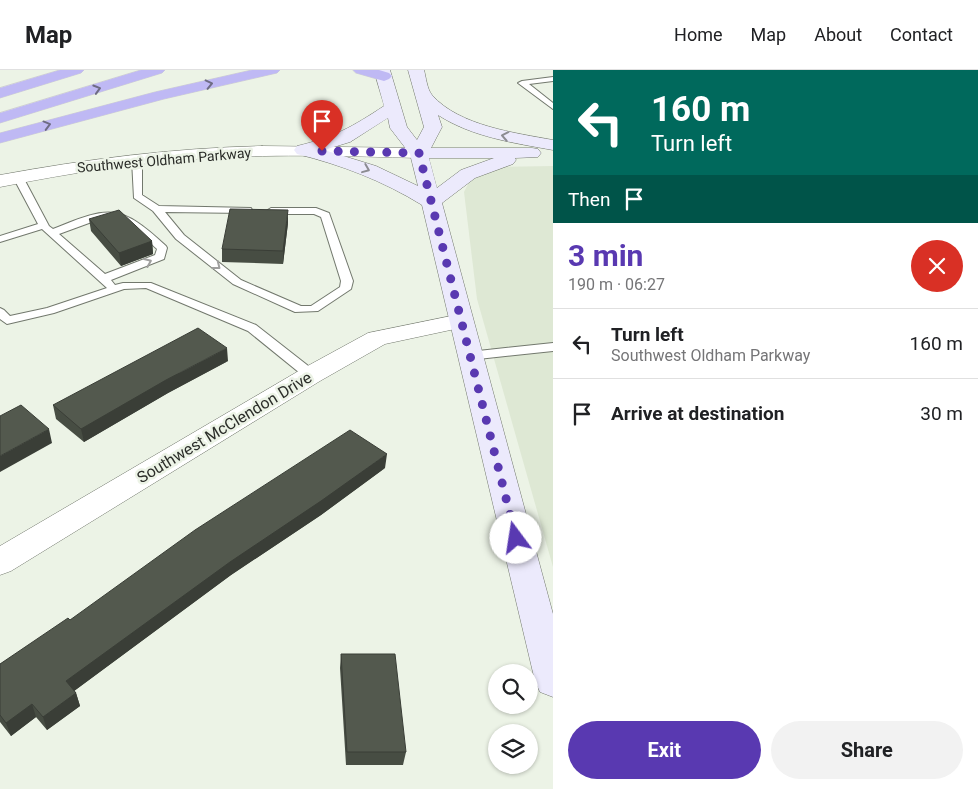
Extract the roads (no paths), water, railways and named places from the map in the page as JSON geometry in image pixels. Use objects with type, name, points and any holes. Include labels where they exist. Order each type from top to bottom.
[{"type":"highway","points":[[0,93],[76,70]]},
{"type":"highway","points":[[0,118],[157,70]]},
{"type":"highway","points":[[0,138],[161,95],[272,70]]},
{"type":"highway","points":[[361,70],[383,73]]},
{"type":"main road","points":[[416,70],[426,98],[433,127],[419,153]]},
{"type":"main road","points":[[383,73],[399,128],[419,153],[469,356],[550,648],[553,682]]},
{"type":"main road","points":[[426,98],[438,110],[466,124],[495,134],[553,145]]},
{"type":"main road","points":[[303,150],[358,132],[392,108]]},
{"type":"main road","points":[[303,150],[362,167],[407,187],[431,202]]},
{"type":"main road","points":[[419,153],[528,154],[553,152]]},
{"type":"main road","points":[[431,202],[468,174],[481,168],[528,154]]},
{"type":"street","name":"Southwest Oldham Parkway","points":[[0,180],[137,160],[210,153],[303,150],[419,153]]},
{"type":"street","name":"Southwest McClendon Drive","points":[[0,562],[311,375],[377,338],[460,321]]},
{"type":"lane","points":[[553,79],[522,83],[553,106]]},
{"type":"lane","points":[[137,160],[137,196],[157,209],[180,237],[237,282],[299,310],[314,309],[345,290],[347,281],[325,215],[316,211],[157,209]]},
{"type":"lane","points":[[18,177],[48,229],[114,289]]},
{"type":"lane","points":[[0,239],[92,218],[117,215],[141,228],[162,248],[160,257],[102,279]]},
{"type":"lane","points":[[0,312],[7,320],[50,311],[123,286],[147,285],[252,328],[311,375]]},
{"type":"lane","points":[[469,356],[553,347]]}]
